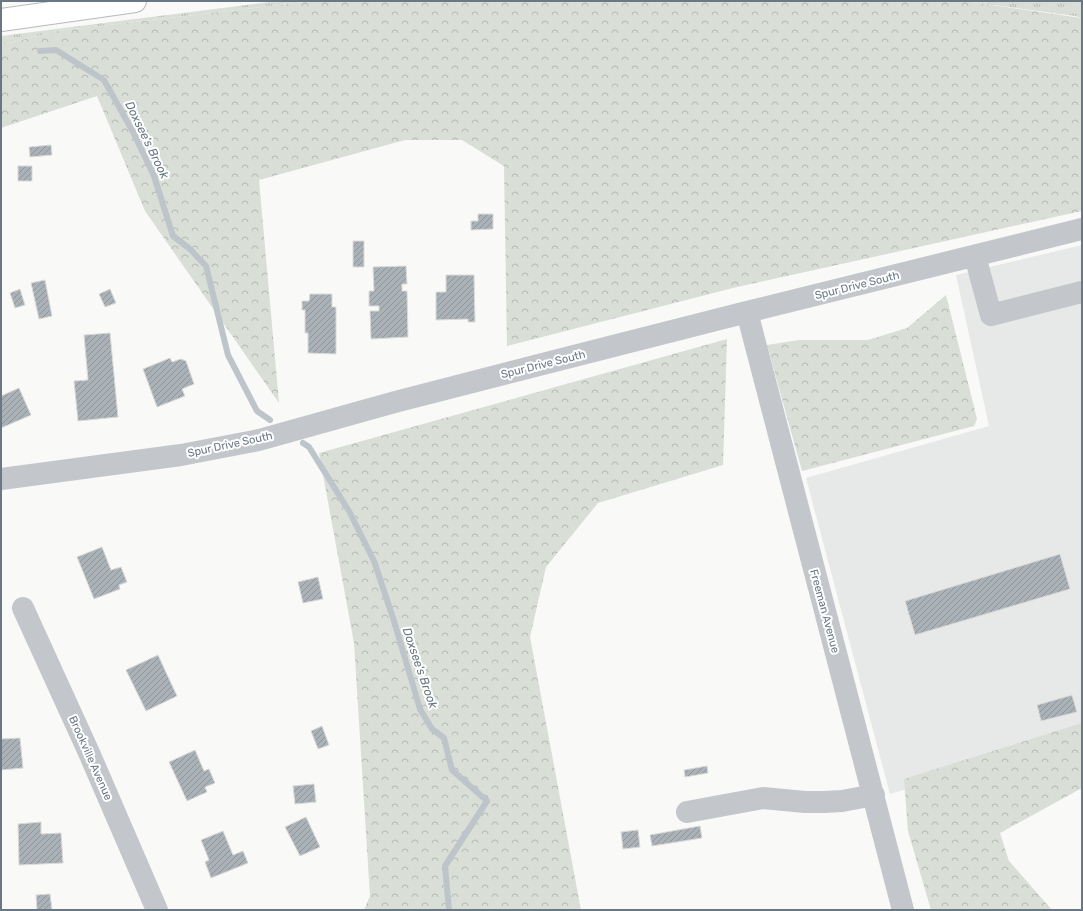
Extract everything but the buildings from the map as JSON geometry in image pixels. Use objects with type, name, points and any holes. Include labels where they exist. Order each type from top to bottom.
[{"type":"highway","points":[[1,20],[135,1]]},
{"type":"street","name":"Spur Drive South","points":[[1,479],[181,455],[260,440],[395,402],[747,312],[1082,229]]},
{"type":"street","points":[[975,256],[991,315],[1082,292]]},
{"type":"street","name":"Freeman Avenue","points":[[747,312],[903,910]]},
{"type":"street","name":"Brookville Avenue","points":[[23,608],[87,748],[157,910]]},
{"type":"street","points":[[687,812],[763,798],[805,802],[824,802],[842,801],[874,795]]},
{"type":"shaded area","points":[[1082,245],[1082,737],[890,794],[806,478],[989,426],[956,275]]},
{"type":"green space","points":[[277,1],[313,1],[58,31],[1,45],[1,36]]},
{"type":"green space","points":[[313,1],[964,1],[1082,18],[1082,211],[737,287],[507,346],[504,166],[462,140],[405,140],[259,180],[279,403],[145,211],[97,96],[1,128],[1,45],[58,31]]},
{"type":"green space","points":[[964,1],[1082,1],[1082,18],[1075,16]]},
{"type":"green space","points":[[946,295],[977,419],[974,426],[802,471],[767,345],[799,340],[868,340],[907,328]]},
{"type":"green space","points":[[727,339],[723,465],[598,503],[546,567],[530,637],[581,910],[364,910],[370,896],[354,643],[319,453]]},
{"type":"green space","points":[[1082,723],[1082,788],[1000,833],[1009,861],[1052,910],[931,910],[908,831],[904,779]]},
{"type":"waterway","name":"Doxsee's Brook","points":[[40,51],[56,50],[104,80],[133,132],[154,176],[173,236],[190,249],[206,266],[228,355],[257,411],[270,420]]},
{"type":"waterway","name":"Doxsee's Brook","points":[[303,443],[309,447],[349,511],[374,561],[394,621],[420,709],[432,729],[444,738],[452,770],[487,801],[445,866],[449,910]]}]
